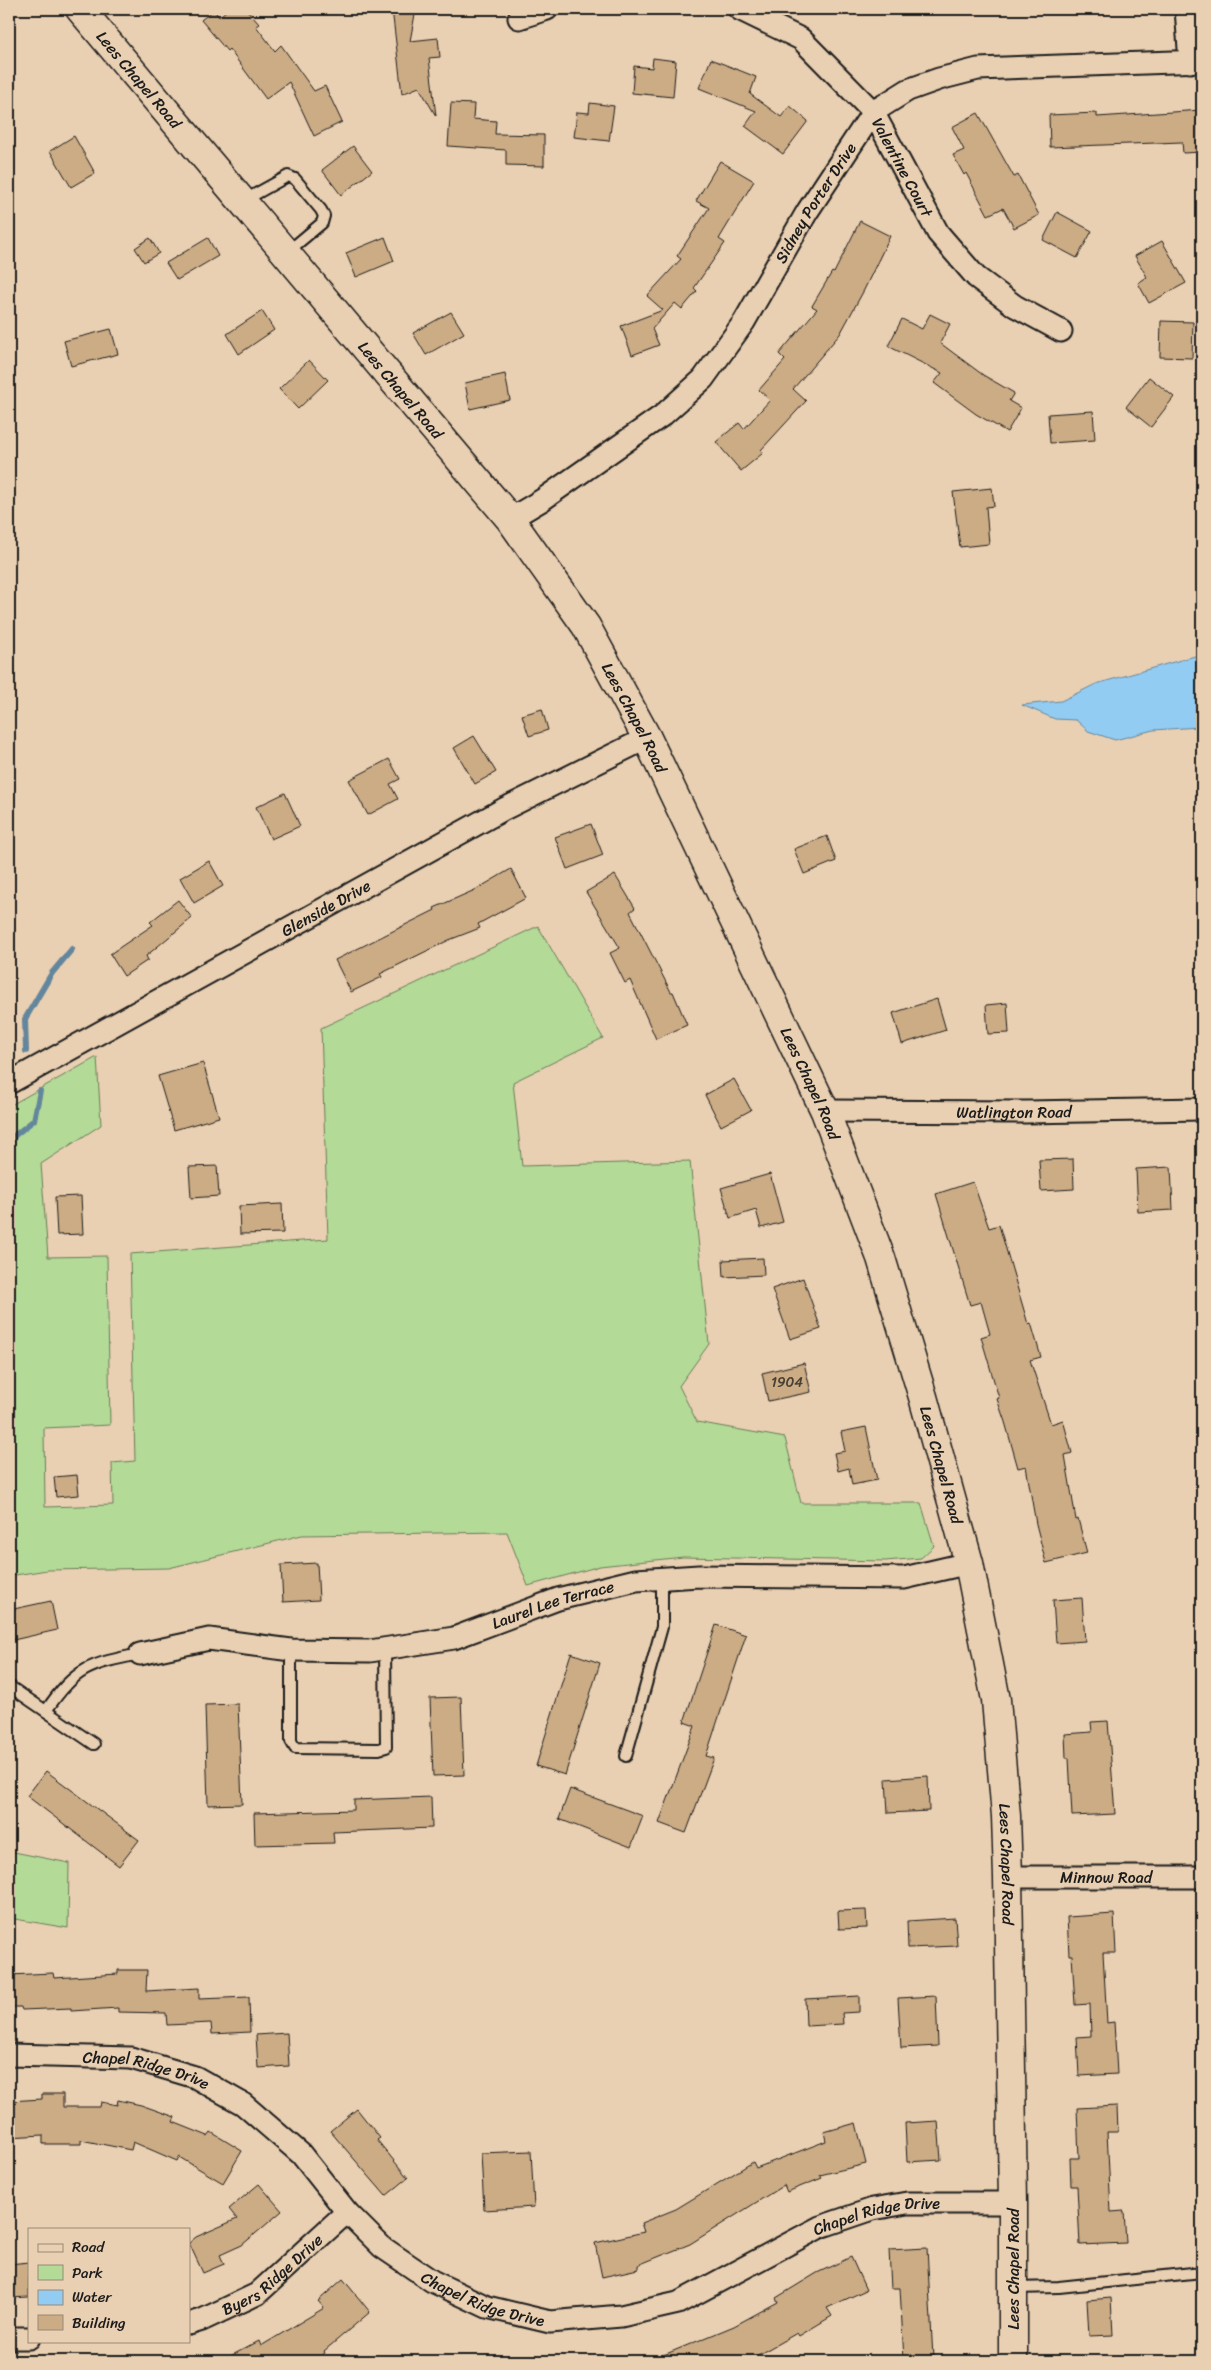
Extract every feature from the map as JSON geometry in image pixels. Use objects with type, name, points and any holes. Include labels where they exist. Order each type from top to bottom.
[{"type":"main road","name":"Lees Chapel Road","points":[[80,9],[510,519],[586,626],[647,738],[825,1111],[881,1258],[923,1397],[969,1564],[996,1700],[1006,1816],[1008,1877],[1013,2202],[1013,2361]]},
{"type":"street","points":[[519,18],[547,9]]},
{"type":"street","name":"Valentine Court","points":[[739,9],[801,39],[873,112],[938,233],[976,277],[1015,306],[1061,331]]},
{"type":"street","points":[[1186,9],[1196,61]]},
{"type":"street","name":"Sidney Porter Drive","points":[[510,519],[542,500],[663,415],[703,379],[744,322],[806,212],[873,112],[908,90],[978,68],[1196,61]]},
{"type":"street","name":"Glenside Drive","points":[[9,1083],[504,809],[647,738]]},
{"type":"street","name":"Watlington Road","points":[[825,1111],[1026,1112],[1202,1109]]},
{"type":"street","name":"Laurel Lee Terrace","points":[[140,1654],[209,1640],[291,1650],[370,1651],[454,1638],[558,1599],[636,1580],[699,1576],[904,1578],[969,1564]]},
{"type":"street","name":"Minnow Road","points":[[1008,1877],[1202,1877]]},
{"type":"street","name":"Chapel Ridge Drive","points":[[9,2055],[131,2058],[195,2077],[242,2104],[301,2154],[346,2212],[382,2247],[432,2281],[486,2307],[550,2322],[621,2316],[678,2303],[820,2227],[874,2209],[907,2203],[1013,2202]]},
{"type":"street","name":"Byers Ridge Drive","points":[[190,2324],[257,2294],[346,2212]]},
{"type":"street","points":[[9,2338],[28,2338]]},
{"type":"lane","points":[[242,201],[288,176],[295,179],[322,210],[324,216],[322,223],[286,253]]},
{"type":"lane","points":[[626,1756],[662,1627],[662,1578]]},
{"type":"lane","points":[[291,1650],[291,1741],[295,1748],[379,1749],[386,1747],[385,1648]]},
{"type":"lane","points":[[46,1711],[73,1677],[88,1667],[140,1654]]},
{"type":"lane","points":[[9,1686],[94,1744]]},
{"type":"lane","points":[[1013,2288],[1059,2287],[1202,2272]]},
{"type":"green space","points":[[538,926],[603,1038],[513,1082],[522,1166],[690,1161],[709,1344],[679,1386],[697,1422],[785,1438],[801,1503],[921,1503],[934,1546],[921,1558],[885,1561],[683,1557],[600,1566],[528,1586],[507,1532],[302,1535],[169,1568],[47,1570],[9,1576],[9,1106],[97,1057],[101,1125],[41,1164],[48,1257],[107,1256],[110,1425],[44,1428],[45,1507],[113,1505],[112,1463],[135,1461],[130,1254],[328,1239],[321,1028]]},
{"type":"green space","points":[[9,1851],[69,1863],[68,1928],[9,1918]]},
{"type":"water","points":[[1202,654],[1202,723],[1199,727],[1153,730],[1115,740],[1088,731],[1076,720],[1055,719],[1022,705],[1061,701],[1096,684]]},
{"type":"building","points":[[228,9],[246,9],[259,24],[256,26],[275,51],[281,45],[314,91],[325,86],[342,122],[314,136],[289,82],[266,99],[229,49],[227,51],[201,20],[214,10],[219,17]]},
{"type":"building","points":[[392,9],[416,9],[410,41],[438,38],[440,57],[429,58],[436,116],[419,87],[402,94]]},
{"type":"building","points":[[653,58],[676,61],[673,97],[632,93],[634,66],[652,68]]},
{"type":"building","points":[[711,59],[756,77],[750,94],[781,117],[790,106],[808,121],[783,154],[745,126],[756,111],[699,88]]},
{"type":"building","points":[[451,103],[474,104],[473,119],[496,121],[495,134],[544,135],[544,166],[506,165],[506,150],[448,146]]},
{"type":"building","points":[[590,103],[614,106],[609,141],[574,137],[577,112],[589,113]]},
{"type":"building","points":[[1202,110],[1202,152],[1183,153],[1182,142],[1050,147],[1049,115],[1097,113],[1097,117]]},
{"type":"building","points":[[978,113],[1014,177],[1018,175],[1039,215],[1014,228],[1003,208],[988,215],[966,173],[964,175],[953,155],[964,150],[952,127]]},
{"type":"building","points":[[74,136],[95,173],[71,187],[50,151]]},
{"type":"building","points":[[353,146],[372,171],[341,195],[322,170]]},
{"type":"building","points":[[720,161],[754,181],[719,239],[725,243],[694,288],[697,291],[682,309],[675,303],[652,329],[659,345],[632,355],[621,326],[663,310],[647,296],[681,259],[677,256],[709,208],[696,201]]},
{"type":"building","points":[[1057,212],[1092,231],[1077,258],[1043,240]]},
{"type":"building","points":[[860,221],[890,236],[840,334],[793,389],[806,401],[761,450],[763,453],[741,471],[716,442],[739,423],[744,429],[770,400],[759,390],[785,360],[779,354],[817,309],[812,306],[832,272],[834,273]]},
{"type":"building","points":[[385,237],[394,261],[356,277],[346,253]]},
{"type":"building","points":[[150,238],[159,253],[144,262],[135,248]]},
{"type":"building","points":[[208,238],[218,256],[177,280],[166,263]]},
{"type":"building","points":[[1162,241],[1186,283],[1149,303],[1138,283],[1147,277],[1135,256]]},
{"type":"building","points":[[262,311],[274,330],[239,354],[227,334]]},
{"type":"building","points":[[451,312],[464,333],[426,355],[413,333]]},
{"type":"building","points":[[930,314],[950,324],[940,343],[983,375],[1014,393],[1009,401],[1021,408],[1007,432],[976,414],[934,383],[942,373],[888,346],[902,319],[922,329]]},
{"type":"building","points":[[1161,321],[1193,322],[1192,358],[1160,357]]},
{"type":"building","points":[[111,329],[118,354],[71,366],[64,341]]},
{"type":"building","points":[[309,360],[328,380],[298,409],[279,389]]},
{"type":"building","points":[[505,374],[510,400],[470,409],[465,383]]},
{"type":"building","points":[[1149,377],[1174,397],[1151,427],[1126,407]]},
{"type":"building","points":[[1093,411],[1095,440],[1050,443],[1048,414]]},
{"type":"building","points":[[992,488],[994,506],[986,507],[989,544],[960,547],[953,492]]},
{"type":"building","points":[[542,709],[548,730],[529,736],[522,715]]},
{"type":"building","points":[[474,736],[496,772],[475,784],[454,748]]},
{"type":"building","points":[[389,759],[400,779],[390,784],[398,799],[368,815],[349,780]]},
{"type":"building","points":[[285,793],[300,826],[271,839],[256,807]]},
{"type":"building","points":[[591,824],[603,855],[567,869],[555,837]]},
{"type":"building","points":[[827,836],[836,861],[804,874],[794,849]]},
{"type":"building","points":[[209,861],[223,886],[194,903],[180,878]]},
{"type":"building","points":[[511,869],[526,898],[478,924],[480,928],[449,940],[380,974],[382,977],[351,992],[335,960],[435,910],[434,908],[477,889]]},
{"type":"building","points":[[615,875],[635,908],[630,912],[671,992],[673,992],[687,1025],[656,1039],[630,980],[625,983],[610,953],[620,948],[586,892]]},
{"type":"building","points":[[178,900],[192,918],[146,956],[148,960],[124,976],[110,954],[153,925],[150,922]]},
{"type":"building","points":[[937,999],[946,1030],[902,1044],[893,1013]]},
{"type":"building","points":[[1007,1003],[1009,1033],[988,1034],[986,1005]]},
{"type":"building","points":[[203,1063],[219,1117],[174,1130],[158,1076]]},
{"type":"building","points":[[734,1079],[751,1110],[721,1126],[705,1095]]},
{"type":"building","points":[[1073,1159],[1074,1189],[1041,1191],[1039,1160]]},
{"type":"building","points":[[217,1166],[219,1196],[191,1198],[189,1167]]},
{"type":"building","points":[[1171,1167],[1173,1210],[1138,1212],[1136,1169]]},
{"type":"building","points":[[770,1174],[783,1222],[761,1228],[756,1210],[730,1218],[721,1188]]},
{"type":"building","points":[[973,1182],[989,1228],[999,1225],[1028,1324],[1031,1323],[1041,1357],[1030,1360],[1051,1424],[1063,1420],[1072,1453],[1065,1455],[1076,1520],[1078,1519],[1087,1553],[1046,1563],[1036,1524],[1026,1466],[1018,1468],[981,1337],[990,1334],[981,1302],[970,1305],[936,1194]]},
{"type":"building","points":[[81,1196],[83,1234],[57,1235],[55,1197]]},
{"type":"building","points":[[282,1204],[283,1233],[240,1234],[239,1206]]},
{"type":"building","points":[[763,1258],[764,1275],[724,1277],[723,1260]]},
{"type":"building","points":[[803,1278],[821,1329],[790,1339],[772,1289]]},
{"type":"building","points":[[804,1363],[811,1392],[768,1401],[762,1373]]},
{"type":"building","points":[[866,1427],[877,1480],[852,1485],[849,1468],[838,1471],[834,1453],[845,1451],[841,1432]]},
{"type":"building","points":[[77,1475],[79,1495],[56,1497],[54,1477]]},
{"type":"building","points":[[317,1563],[319,1600],[283,1602],[281,1565]]},
{"type":"building","points":[[1082,1598],[1085,1641],[1056,1643],[1053,1600]]},
{"type":"building","points":[[51,1601],[57,1630],[9,1641],[9,1610]]},
{"type":"building","points":[[716,1625],[746,1635],[706,1756],[714,1758],[686,1833],[659,1823],[695,1726],[684,1722]]},
{"type":"building","points":[[571,1653],[600,1663],[565,1775],[536,1766]]},
{"type":"building","points":[[461,1697],[464,1775],[433,1776],[430,1698]]},
{"type":"building","points":[[238,1704],[242,1804],[208,1805],[205,1705]]},
{"type":"building","points":[[1108,1721],[1115,1814],[1072,1816],[1069,1758],[1066,1758],[1065,1734],[1092,1732],[1091,1722]]},
{"type":"building","points":[[46,1771],[139,1840],[119,1866],[27,1796]]},
{"type":"building","points":[[928,1776],[929,1811],[888,1813],[886,1779]]},
{"type":"building","points":[[570,1789],[643,1816],[631,1847],[559,1819]]},
{"type":"building","points":[[431,1797],[432,1828],[333,1832],[334,1843],[255,1845],[254,1813],[354,1810],[354,1800]]},
{"type":"building","points":[[866,1910],[867,1928],[839,1929],[838,1911]]},
{"type":"building","points":[[1114,1914],[1116,1953],[1103,1953],[1107,2023],[1114,2022],[1117,2074],[1079,2076],[1077,2037],[1091,2036],[1090,2004],[1075,2005],[1072,1955],[1069,1955],[1067,1917]]},
{"type":"building","points":[[955,1918],[957,1946],[908,1948],[907,1921]]},
{"type":"building","points":[[118,1970],[147,1970],[146,1991],[199,1988],[199,1999],[249,1997],[250,2032],[212,2034],[211,2023],[167,2025],[166,2013],[118,2012],[118,2008],[71,2011],[71,2008],[22,2010],[21,2007],[9,2007],[9,1975],[53,1973],[54,1978],[118,1974]]},
{"type":"building","points":[[859,1996],[859,2012],[842,2013],[843,2024],[806,2026],[805,1999]]},
{"type":"building","points":[[936,1996],[938,2046],[901,2048],[898,1998]]},
{"type":"building","points":[[287,2033],[289,2066],[258,2068],[256,2035]]},
{"type":"building","points":[[42,2094],[63,2094],[63,2107],[100,2107],[101,2102],[117,2105],[118,2100],[141,2105],[175,2117],[173,2122],[208,2136],[211,2132],[242,2151],[223,2183],[179,2157],[177,2161],[133,2142],[131,2150],[81,2140],[81,2144],[43,2144],[43,2135],[9,2137],[9,2101],[42,2099]]},
{"type":"building","points":[[1117,2106],[1118,2132],[1107,2132],[1111,2212],[1124,2211],[1126,2243],[1080,2245],[1077,2186],[1071,2186],[1070,2158],[1079,2158],[1077,2108]]},
{"type":"building","points":[[357,2109],[380,2138],[377,2140],[408,2178],[386,2196],[330,2131]]},
{"type":"building","points":[[938,2121],[941,2160],[907,2162],[905,2123]]},
{"type":"building","points":[[856,2123],[866,2164],[820,2175],[822,2178],[787,2192],[784,2185],[690,2244],[638,2265],[638,2269],[602,2277],[595,2243],[644,2232],[641,2223],[676,2209],[753,2162],[756,2168],[826,2141],[824,2132]]},
{"type":"building","points":[[531,2151],[534,2207],[484,2210],[481,2153]]},
{"type":"building","points":[[259,2184],[282,2211],[242,2245],[220,2255],[224,2264],[203,2273],[190,2242],[196,2237],[237,2219],[229,2209]]},
{"type":"building","points":[[927,2248],[933,2358],[904,2360],[900,2288],[891,2288],[889,2250]]},
{"type":"building","points":[[851,2257],[866,2290],[827,2308],[832,2316],[799,2336],[797,2333],[747,2361],[649,2361],[734,2326],[778,2302],[776,2298],[817,2273]]},
{"type":"building","points":[[28,2262],[28,2297],[9,2298],[9,2264]]},
{"type":"building","points":[[343,2279],[370,2312],[324,2351],[325,2353],[312,2361],[221,2361],[259,2341],[261,2346],[324,2308],[318,2301]]},
{"type":"building","points":[[1111,2298],[1113,2335],[1089,2336],[1087,2300]]},
{"type":"waterway","points":[[26,1051],[25,1019],[52,973],[72,949]]},
{"type":"waterway","points":[[9,1149],[14,1136],[34,1120],[40,1091]]}]
